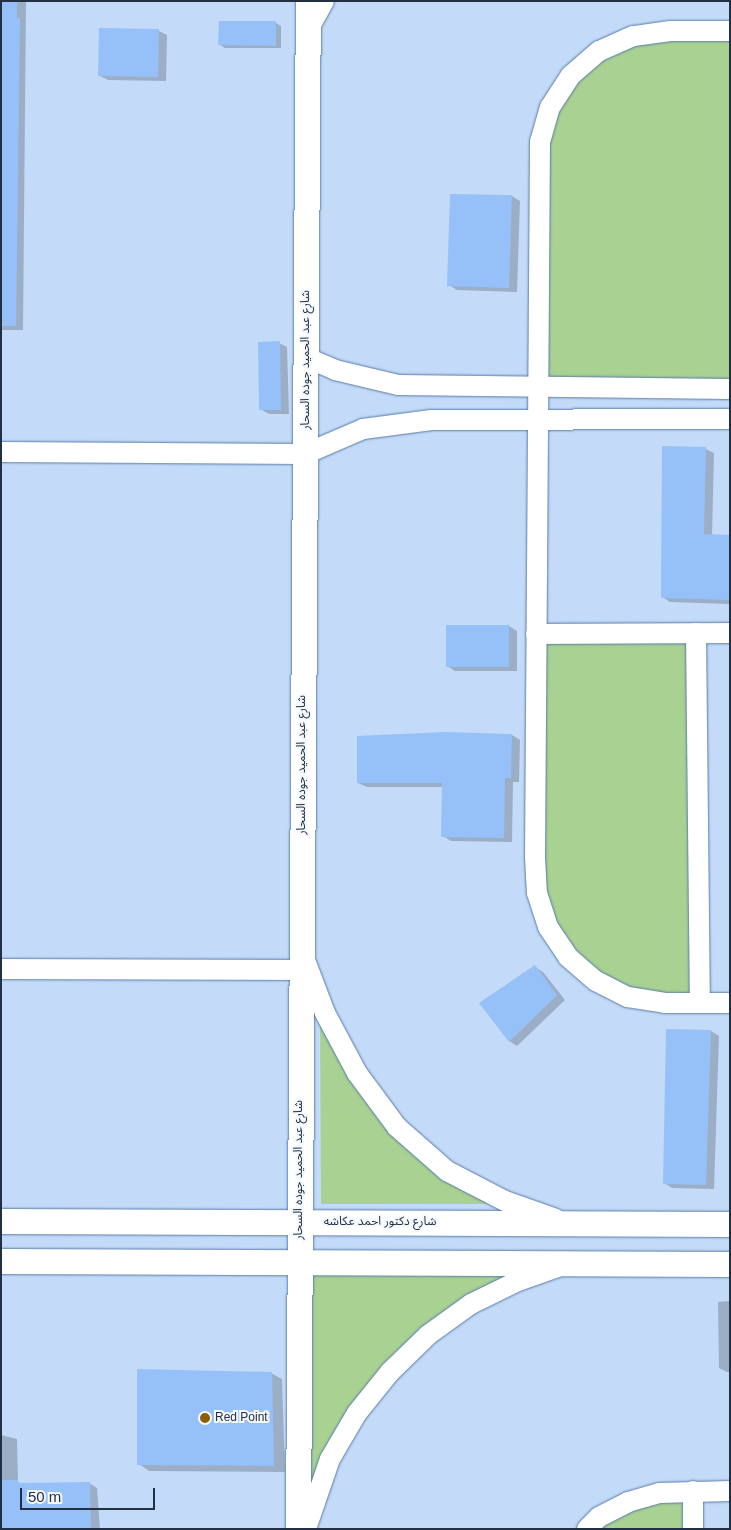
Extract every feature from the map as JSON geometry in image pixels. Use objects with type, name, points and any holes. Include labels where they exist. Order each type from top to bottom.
[{"type":"street","name":"شارع عبد الحميد جوده السحار","points":[[298,1529],[308,1]]},
{"type":"street","points":[[308,30],[324,1]]},
{"type":"street","points":[[730,31],[670,31],[633,36],[599,51],[570,75],[550,107],[540,141],[534,857],[537,893],[548,927],[568,957],[596,981],[628,997],[664,1003],[730,1003]]},
{"type":"street","points":[[305,357],[343,372],[398,385],[730,389]]},
{"type":"street","points":[[1,452],[305,454],[363,429],[431,420],[730,419]]},
{"type":"street","points":[[696,633],[700,1003]]},
{"type":"street","points":[[536,634],[730,633]]},
{"type":"street","points":[[1,969],[301,960],[325,1013],[357,1073],[397,1127],[447,1171],[505,1201],[568,1223]]},
{"type":"street","name":"شارع دكتور احمد عكاشه","points":[[1,1221],[730,1224]]},
{"type":"street","points":[[1,1261],[730,1264]]},
{"type":"street","points":[[306,1529],[330,1459],[357,1413],[390,1372],[428,1335],[471,1304],[518,1280],[568,1263]]},
{"type":"street","points":[[693,1491],[693,1529]]},
{"type":"street","points":[[587,1529],[599,1517],[628,1502],[660,1493],[730,1491]]},
{"type":"green space","points":[[730,31],[730,389],[538,387],[550,107],[599,51]]},
{"type":"green space","points":[[696,633],[700,1003],[596,981],[537,893],[536,634]]},
{"type":"green space","points":[[320,1013],[392,1130],[500,1204],[321,1204]]},
{"type":"green space","points":[[299,1262],[568,1263],[518,1281],[390,1372],[311,1508]]},
{"type":"green space","points":[[693,1491],[693,1529],[587,1529],[599,1517]]},
{"type":"building","points":[[1,1],[17,1],[17,18],[20,18],[16,326],[1,326]]},
{"type":"building","points":[[219,21],[276,21],[276,46],[218,45]]},
{"type":"building","points":[[99,28],[159,29],[158,77],[98,76]]},
{"type":"building","points":[[450,194],[512,195],[509,288],[447,286]]},
{"type":"building","points":[[280,341],[281,410],[259,410],[258,342]]},
{"type":"building","points":[[662,446],[706,447],[704,534],[730,535],[730,600],[661,598]]},
{"type":"building","points":[[446,625],[509,625],[509,667],[446,667]]},
{"type":"building","points":[[445,732],[512,734],[511,778],[505,778],[504,838],[441,837],[442,783],[357,783],[357,736]]},
{"type":"building","points":[[535,965],[557,995],[509,1042],[479,1003]]},
{"type":"building","points":[[666,1029],[711,1030],[706,1185],[663,1184]]},
{"type":"building","name":"Red Point","points":[[137,1369],[272,1372],[274,1466],[137,1465]]},
{"type":"building","points":[[1,1480],[18,1480],[18,1483],[90,1482],[91,1529],[1,1529]]},
{"type":"place","name":"Red Point","points":[[205,1418]]}]
